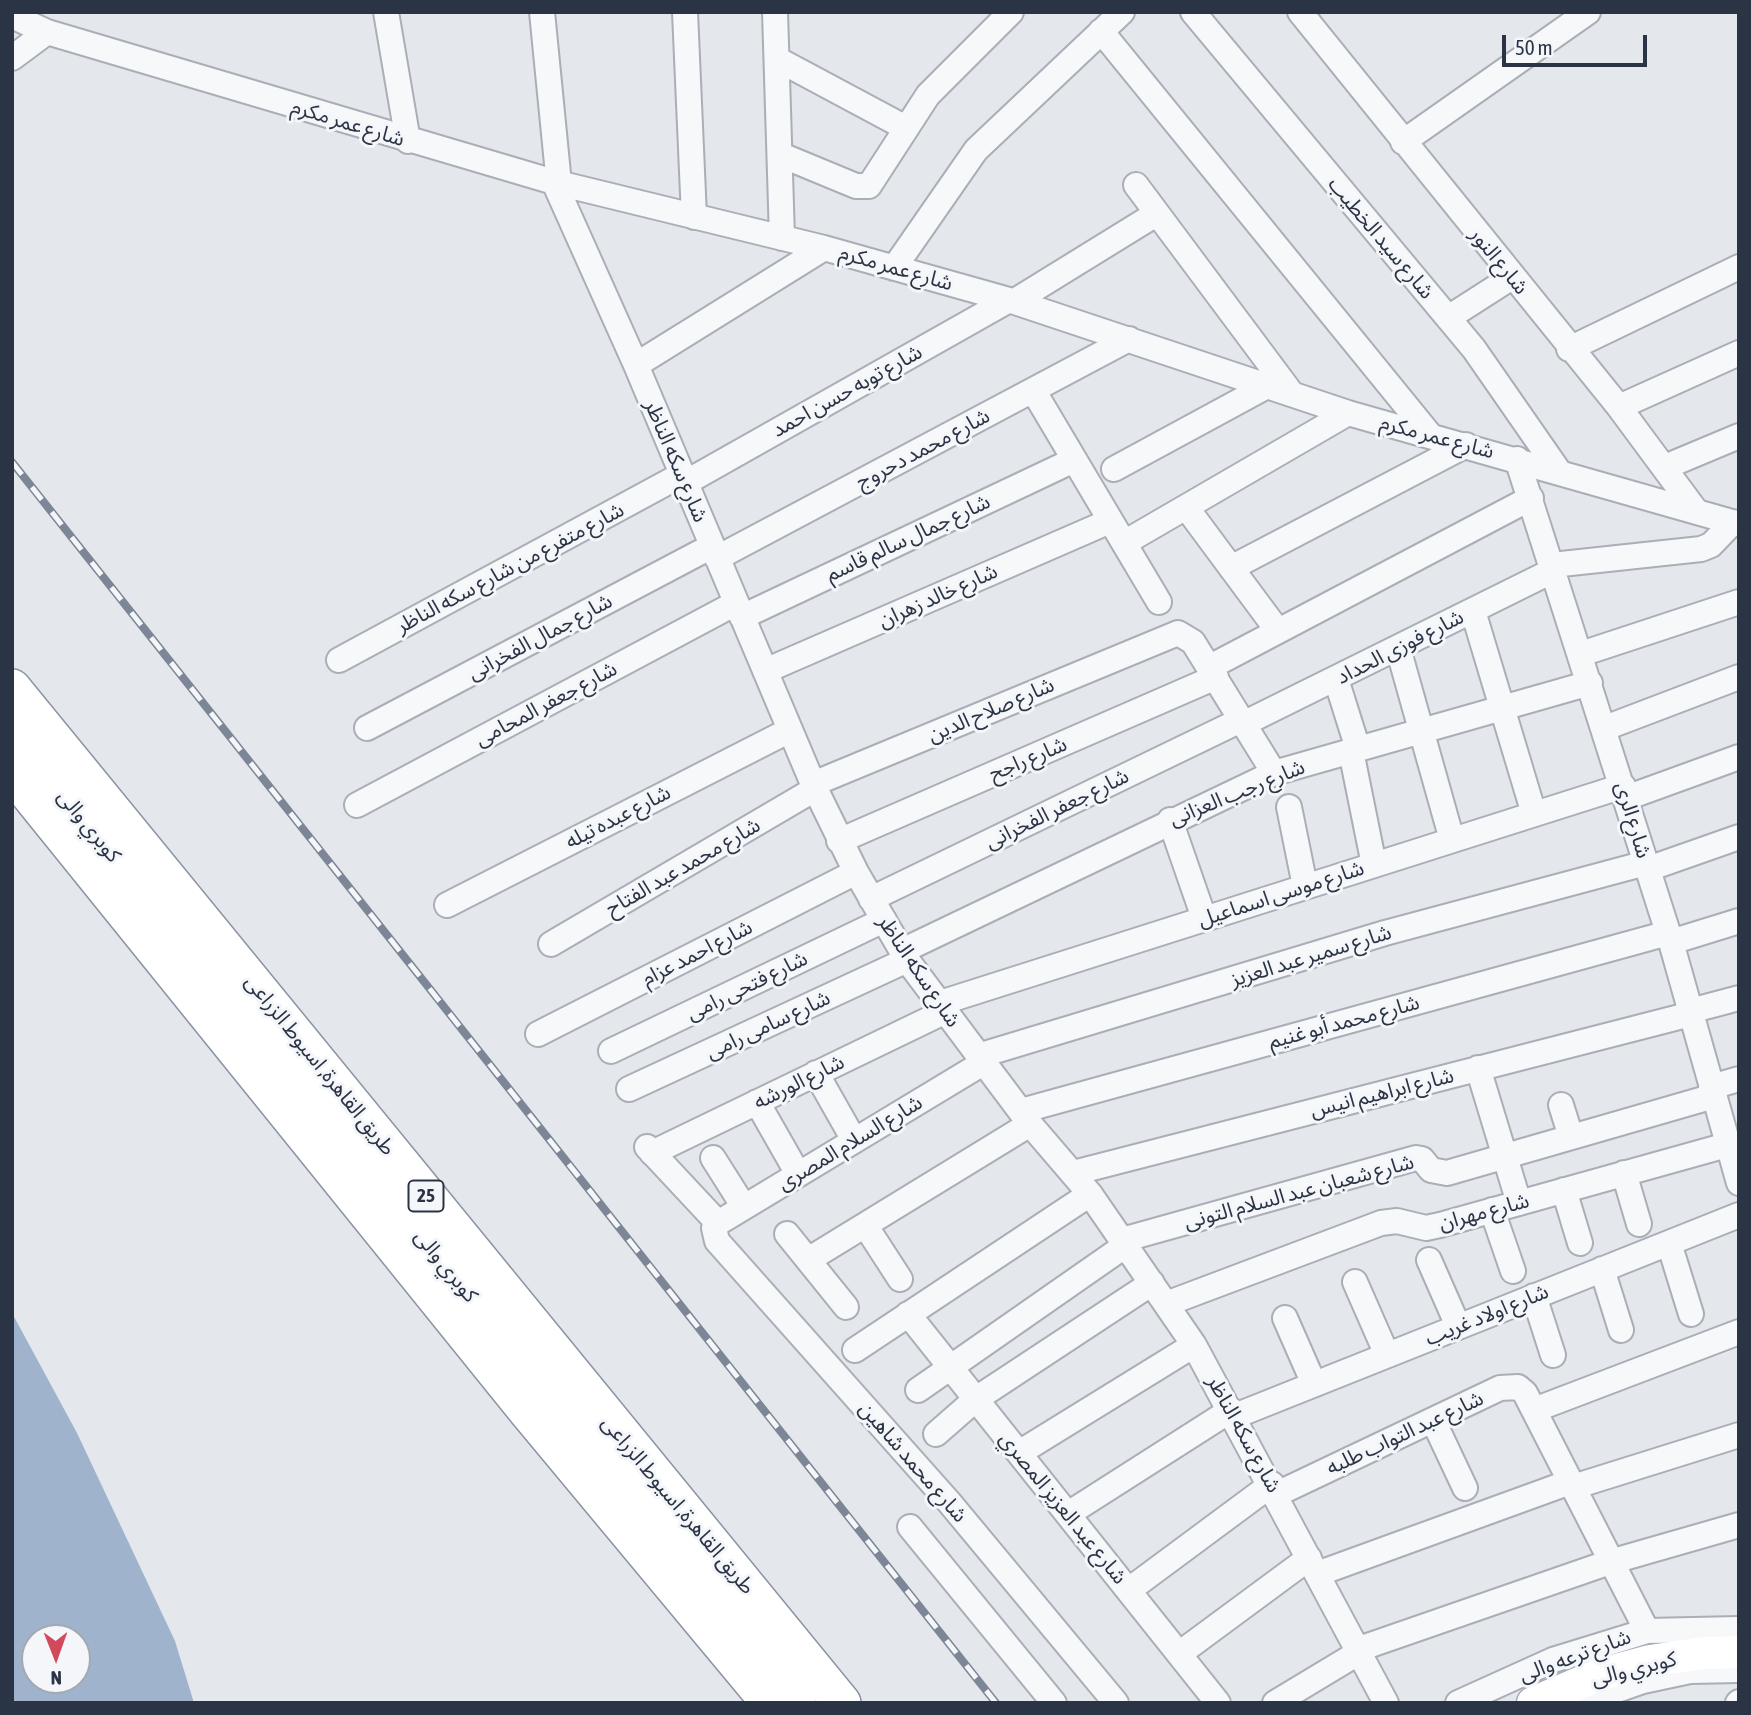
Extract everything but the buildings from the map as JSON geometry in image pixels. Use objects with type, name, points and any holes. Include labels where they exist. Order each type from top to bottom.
[{"type":"highway","name":"طريق القاهرة, اسيوط الزراعى","points":[[12,688],[842,1703]]},
{"type":"highway","points":[[12,773],[451,1316],[770,1703]]},
{"type":"main road","name":"كوبري والى","points":[[12,732],[800,1703]]},
{"type":"main road","name":"كوبري والى","points":[[451,1316],[649,1539],[783,1703]]},
{"type":"main road","name":"كوبري والى","points":[[1533,1703],[1598,1675],[1650,1661],[1703,1653],[1739,1654]]},
{"type":"main road","name":"كوبري والى","points":[[1540,1703],[1599,1678],[1651,1664],[1739,1654]]},
{"type":"street","points":[[386,12],[408,141]]},
{"type":"street","name":"شارع سكه الناظر","points":[[542,12],[557,183],[839,841],[905,956],[1025,1117],[1090,1194],[1194,1345],[1274,1489],[1386,1703]]},
{"type":"street","points":[[685,12],[694,217]]},
{"type":"street","points":[[775,12],[782,155],[782,238]]},
{"type":"street","points":[[782,155],[856,186],[869,186],[937,85],[1011,12]]},
{"type":"street","points":[[894,268],[976,150],[1122,12]]},
{"type":"street","name":"شارع سيد الخطيب","points":[[1193,12],[1448,317],[1494,377],[1558,470]]},
{"type":"street","points":[[1403,142],[1588,12]]},
{"type":"street","name":"شارع النور","points":[[1303,13],[1569,349],[1619,407],[1696,511]]},
{"type":"street","name":"شارع عمر مكرم","points":[[12,16],[47,32],[408,141],[557,183],[824,248],[1012,300],[1348,412],[1736,523]]},
{"type":"street","points":[[1101,31],[1430,435]]},
{"type":"street","points":[[12,58],[47,32]]},
{"type":"street","points":[[777,59],[906,128]]},
{"type":"street","points":[[1136,185],[1293,394]]},
{"type":"street","name":"شارع توبه حسن احمد","points":[[683,479],[1012,300],[1156,214]]},
{"type":"street","points":[[636,365],[824,248]]},
{"type":"street","points":[[1569,349],[1739,267]]},
{"type":"street","points":[[1448,317],[1512,277]]},
{"type":"street","name":"شارع محمد دحروج","points":[[715,552],[1129,340]]},
{"type":"street","points":[[1619,407],[1739,353]]},
{"type":"street","points":[[1114,469],[1269,385]]},
{"type":"street","points":[[1032,390],[1159,602]]},
{"type":"street","points":[[1124,543],[1348,412]]},
{"type":"street","points":[[1665,467],[1739,436]]},
{"type":"street","points":[[1231,568],[1466,445]]},
{"type":"street","name":"شارع الرى","points":[[1517,459],[1625,792],[1739,1183]]},
{"type":"street","name":"شارع جمال سالم قاسم","points":[[739,610],[1074,460]]},
{"type":"street","name":"شارع متفرع من شارع سكه الناظر","points":[[339,660],[683,479]]},
{"type":"street","name":"شارع راجح","points":[[839,841],[1213,672],[1278,631],[1531,498]]},
{"type":"street","points":[[1186,507],[1278,631]]},
{"type":"street","name":"شارع خالد زهران","points":[[765,671],[1111,520]]},
{"type":"street","points":[[1553,568],[1702,549],[1711,545],[1736,523]]},
{"type":"street","name":"شارع جمال الفخرانى","points":[[367,728],[715,552]]},
{"type":"street","name":"شارع فوزى الحداد","points":[[1244,721],[1336,679],[1553,568]]},
{"type":"street","points":[[1581,654],[1739,602]]},
{"type":"street","name":"شارع جعفر المحامى","points":[[357,805],[739,610]]},
{"type":"street","points":[[1473,611],[1534,814]]},
{"type":"street","name":"شارع صلاح الدين","points":[[814,787],[1169,635],[1186,636],[1213,672]]},
{"type":"street","points":[[1398,648],[1452,840]]},
{"type":"street","points":[[1213,672],[1274,773]]},
{"type":"street","points":[[1605,728],[1739,677]]},
{"type":"street","points":[[1336,679],[1354,750],[1374,865]]},
{"type":"street","name":"شارع رجب العزانى","points":[[905,956],[1170,820],[1274,773],[1590,683]]},
{"type":"street","name":"شارع جعفر الفخرانى","points":[[871,899],[1244,721]]},
{"type":"street","name":"شارع عبده تيله","points":[[447,905],[790,730]]},
{"type":"street","name":"شارع موسى اسماعيل","points":[[943,1007],[1204,918],[1534,814],[1625,792],[1739,757]]},
{"type":"street","name":"شارع محمد عبد الفتاح","points":[[551,944],[814,787]]},
{"type":"street","points":[[1289,807],[1305,886]]},
{"type":"street","points":[[1170,820],[1204,918]]},
{"type":"street","name":"شارع سمير عبد العزيز","points":[[980,1059],[1385,933],[1647,866],[1739,837]]},
{"type":"street","name":"شارع احمد عزام","points":[[538,1034],[856,872]]},
{"type":"street","name":"شارع فتحى رامى","points":[[611,1051],[884,920]]},
{"type":"street","name":"شارع محمد أبو غنيم","points":[[808,1260],[1025,1117],[1669,937],[1739,921]]},
{"type":"street","name":"شارع سامى رامى","points":[[629,1089],[905,956]]},
{"type":"street","name":"شارع ابراهيم انيس","points":[[1073,1173],[1739,998]]},
{"type":"street","name":"شارع الورشه","points":[[718,1223],[649,1150],[757,1102],[943,1007]]},
{"type":"street","name":"شارع السلام المصرى","points":[[718,1223],[980,1059]]},
{"type":"street","points":[[1478,1068],[1519,1203]]},
{"type":"street","points":[[816,1073],[854,1140]]},
{"type":"street","name":"شارع شعبان عبد السلام التونى","points":[[1124,1242],[1416,1157],[1439,1174],[1571,1137],[1712,1091],[1739,1079]]},
{"type":"street","points":[[757,1102],[798,1174]]},
{"type":"street","points":[[1561,1105],[1571,1137]]},
{"type":"street","name":"شارع مهران","points":[[1166,1304],[1381,1223],[1397,1221],[1426,1228],[1624,1174],[1732,1153]]},
{"type":"street","points":[[713,1158],[744,1207]]},
{"type":"street","points":[[1624,1174],[1639,1224]]},
{"type":"street","points":[[1564,1190],[1580,1243]]},
{"type":"street","points":[[855,1350],[1090,1194]]},
{"type":"street","points":[[1492,1210],[1513,1271]]},
{"type":"street","name":"شارع اولاد غريب","points":[[1068,1514],[1233,1413],[1314,1384],[1739,1215]]},
{"type":"street","name":"شارع محمد شاهين","points":[[718,1223],[714,1228],[717,1241],[949,1502],[1116,1703]]},
{"type":"street","points":[[865,1224],[900,1279]]},
{"type":"street","points":[[787,1234],[846,1307]]},
{"type":"street","points":[[918,1390],[1124,1242]]},
{"type":"street","points":[[1669,1242],[1691,1314]]},
{"type":"street","points":[[1429,1260],[1458,1326]]},
{"type":"street","points":[[1602,1269],[1620,1330]]},
{"type":"street","points":[[1354,1282],[1387,1355]]},
{"type":"street","points":[[936,1434],[976,1399],[1152,1283]]},
{"type":"street","points":[[1534,1296],[1553,1356]]},
{"type":"street","name":"شارع عبد العزيز المصري","points":[[908,1314],[1218,1703]]},
{"type":"street","points":[[1285,1318],[1314,1384]]},
{"type":"street","points":[[1647,1631],[1532,1405],[1739,1332]]},
{"type":"street","points":[[1019,1453],[1194,1345]]},
{"type":"street","name":"شارع عبد التواب طلبه","points":[[1129,1590],[1274,1489],[1509,1385],[1525,1392],[1532,1405]]},
{"type":"street","points":[[1433,1420],[1465,1488]]},
{"type":"street","points":[[1179,1654],[1313,1566],[1571,1484],[1739,1435]]},
{"type":"street","points":[[1275,1703],[1357,1651],[1610,1562],[1739,1525]]},
{"type":"street","points":[[910,1527],[1054,1703]]},
{"type":"street","name":"شارع ترعه والى","points":[[1458,1703],[1553,1660],[1647,1631],[1739,1629]]},
{"type":"street","points":[[1580,1703],[1643,1681],[1689,1671],[1739,1671]]},
{"type":"water","points":[[12,1313],[77,1433],[175,1641],[194,1703],[12,1703]]},
{"type":"railway","points":[[12,462],[996,1703]]}]
